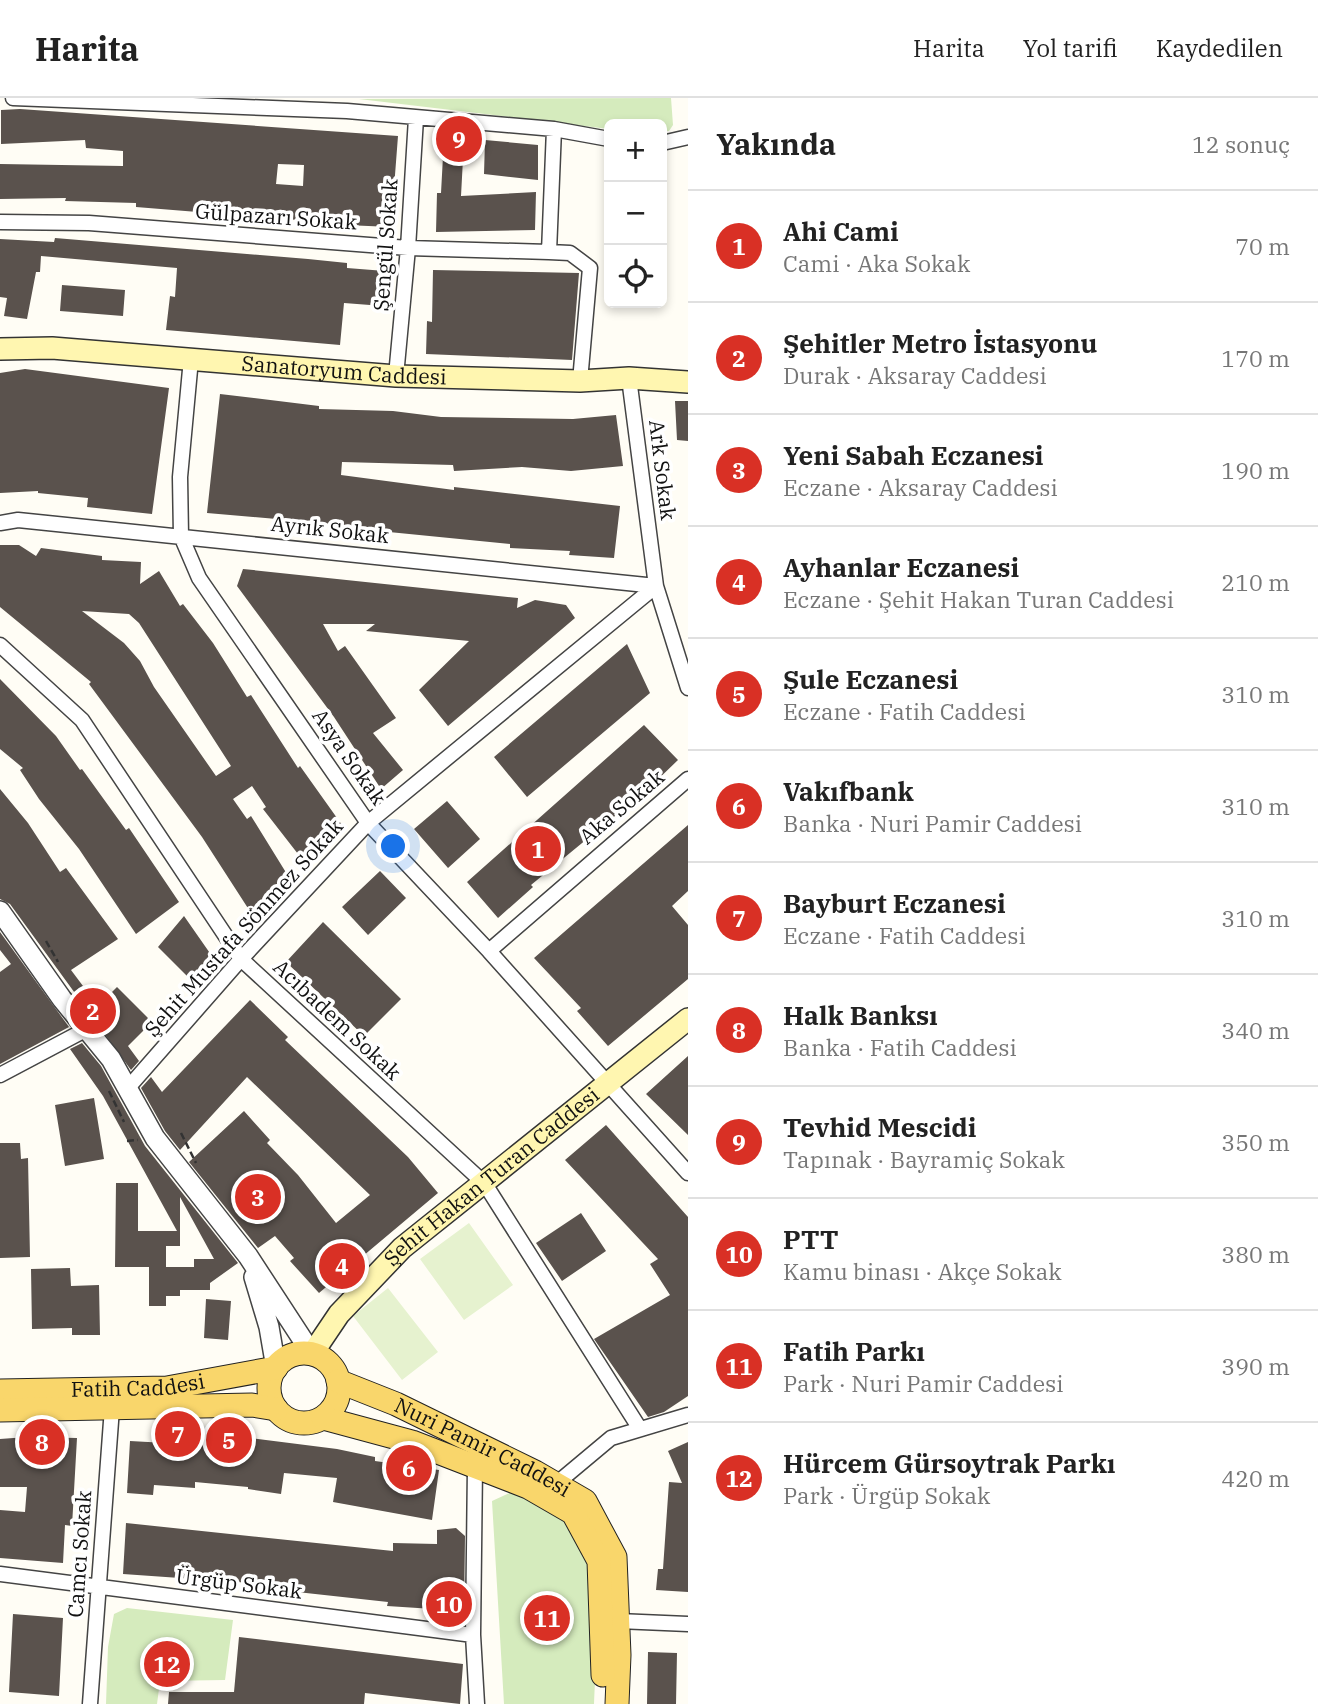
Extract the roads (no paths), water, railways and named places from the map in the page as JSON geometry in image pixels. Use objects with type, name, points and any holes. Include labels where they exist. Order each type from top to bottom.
[{"type":"main road","name":"Sanatoryum Caddesi","points":[[0,349],[52,348],[396,376],[580,381],[629,378],[688,383]]},
{"type":"main road","name":"Şehit Hakan Turan Caddesi","points":[[312,1354],[339,1314],[402,1248],[485,1184],[688,1018]]},
{"type":"main road","points":[[312,1354],[329,1363],[338,1381],[336,1402],[323,1418],[303,1423],[284,1416],[276,1409],[271,1401],[269,1388],[276,1368],[291,1355],[312,1354]]},
{"type":"main road","name":"Fatih Caddesi","points":[[0,1391],[167,1388],[276,1368]]},
{"type":"main road","name":"Nuri Pamir Caddesi","points":[[338,1381],[396,1405],[556,1484],[585,1502],[615,1557],[618,1621],[617,1704]]},
{"type":"main road","name":"Fatih Caddesi","points":[[0,1410],[251,1405],[276,1409]]},
{"type":"main road","name":"Nuri Pamir Caddesi","points":[[323,1418],[412,1442],[528,1487],[573,1513],[599,1561],[602,1704]]},
{"type":"street","points":[[13,98],[348,105],[416,118],[554,129],[604,138]]},
{"type":"street","name":"Şengül Sokak","points":[[396,376],[416,118]]},
{"type":"street","points":[[550,252],[554,129]]},
{"type":"street","points":[[667,142],[688,137]]},
{"type":"street","name":"Gülpazarı Sokak","points":[[0,222],[89,223],[408,248],[570,253],[590,268],[580,381]]},
{"type":"street","name":"Asya Sokak","points":[[191,359],[180,477],[181,537],[199,578],[368,822],[489,951],[688,1173]]},
{"type":"street","name":"Ark Sokak","points":[[629,378],[656,586],[688,688]]},
{"type":"street","name":"Ayrık Sokak","points":[[0,523],[18,520],[656,586]]},
{"type":"street","name":"Şehit Mustafa Sönmez Sokak","points":[[127,1089],[241,959],[368,822],[656,586]]},
{"type":"street","name":"Acıbadem Sokak","points":[[0,645],[82,720],[241,959],[485,1184],[640,1429]]},
{"type":"street","name":"Aka Sokak","points":[[489,951],[688,779]]},
{"type":"street","points":[[0,911],[85,1030],[111,1059],[155,1138],[248,1256],[312,1354]]},
{"type":"street","points":[[0,1074],[85,1030]]},
{"type":"street","points":[[248,1256],[269,1327],[276,1368]]},
{"type":"street","name":"Camcı Sokak","points":[[90,1704],[112,1408]]},
{"type":"street","points":[[556,1484],[611,1438],[688,1415]]},
{"type":"street","points":[[475,1466],[473,1635],[477,1704]]},
{"type":"street","name":"Ürgüp Sokak","points":[[0,1574],[473,1635]]},
{"type":"street","points":[[618,1621],[688,1624]]},
{"type":"place","name":"Tevhid Mescidi","points":[[459,139]]},
{"type":"place","name":"Ahi Cami","points":[[538,849]]},
{"type":"place","name":"Şehitler Metro İstasyonu","points":[[93,1011]]},
{"type":"place","name":"Yeni Sabah Eczanesi","points":[[258,1197]]},
{"type":"place","name":"Ayhanlar Eczanesi","points":[[342,1266]]},
{"type":"place","name":"Bayburt Eczanesi","points":[[178,1434]]},
{"type":"place","name":"Şule Eczanesi","points":[[229,1440]]},
{"type":"place","name":"Halk Banksı","points":[[42,1442]]},
{"type":"place","name":"Vakıfbank","points":[[409,1468]]},
{"type":"place","name":"PTT","points":[[449,1604]]},
{"type":"place","name":"Fatih Parkı","points":[[547,1618]]},
{"type":"place","name":"Hürcem Gürsoytrak Parkı","points":[[167,1664]]}]
